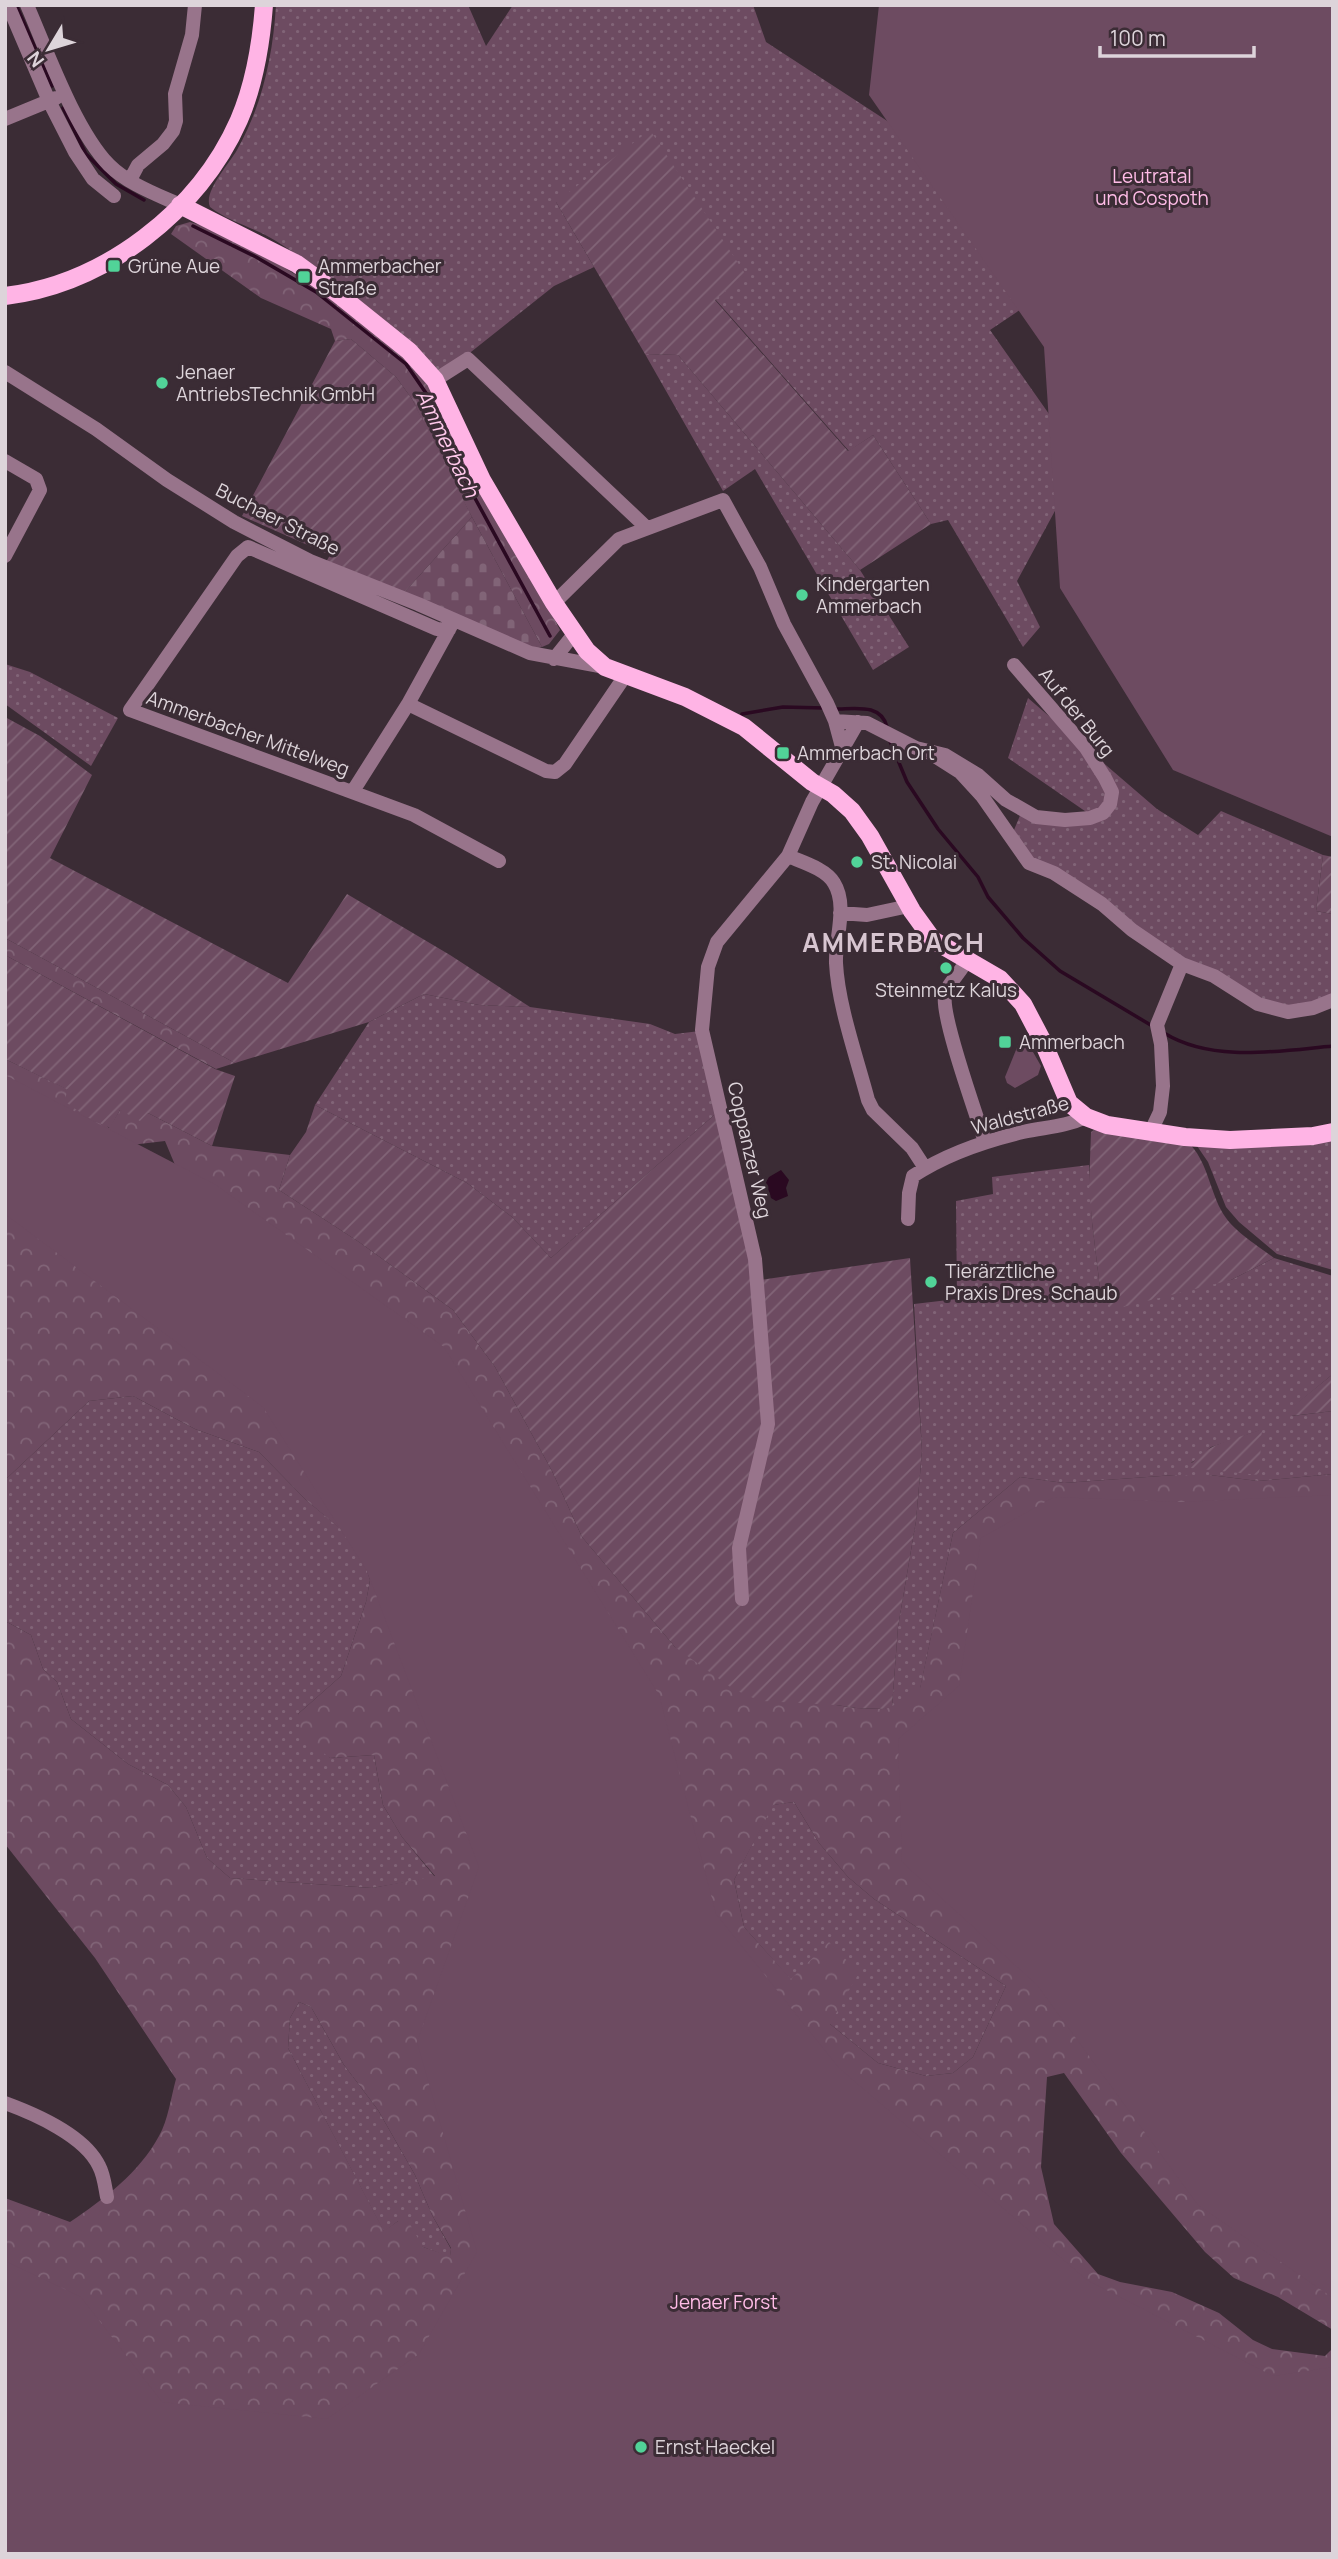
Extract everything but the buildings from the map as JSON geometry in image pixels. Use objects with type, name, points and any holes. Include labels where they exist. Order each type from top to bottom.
[{"type":"main road","points":[[5,296],[43,289],[100,266],[138,242],[180,205],[218,158],[240,118],[257,64],[264,5]]},
{"type":"main road","points":[[180,205],[297,264],[398,341],[435,380],[482,480],[554,603],[574,634],[597,661],[625,676],[685,696],[735,722],[757,736],[821,788],[834,794],[860,820],[909,906],[933,940],[1000,979],[1023,1004],[1043,1042],[1069,1103],[1086,1118],[1107,1125],[1185,1137],[1230,1140],[1313,1136],[1333,1132]]},
{"type":"street","points":[[8,5],[49,101],[90,176],[114,196]]},
{"type":"street","points":[[27,5],[66,93],[93,145],[109,165],[130,180],[180,205]]},
{"type":"street","points":[[130,180],[138,164],[163,144],[173,131],[176,121],[176,94],[192,35],[195,5]]},
{"type":"street","points":[[5,119],[66,93]]},
{"type":"street","points":[[435,380],[468,359],[647,528]]},
{"type":"street","name":"Buchaer Straße","points":[[5,372],[234,522],[310,561],[452,625],[530,653],[605,667]]},
{"type":"street","points":[[5,461],[34,478],[40,488],[39,495],[10,537],[5,556]]},
{"type":"street","points":[[554,603],[619,539],[723,500],[760,567],[785,624],[831,713],[842,747]]},
{"type":"street","name":"Buchaer Straße","points":[[130,710],[236,556],[248,547],[437,629],[452,625]]},
{"type":"street","name":"Ammerbacher Mittelweg","points":[[353,792],[408,704],[452,625]]},
{"type":"street","points":[[554,659],[574,634]]},
{"type":"street","name":"Auf der Burg","points":[[831,713],[867,723],[930,753],[945,755],[978,775],[1006,800],[1036,817],[1065,820],[1090,818],[1103,813],[1110,804],[1112,792],[1105,778],[1086,748],[1014,665]]},
{"type":"street","points":[[408,704],[546,771],[555,772],[565,764],[625,676]]},
{"type":"street","name":"Ammerbacher Mittelweg","points":[[130,710],[414,815],[499,861]]},
{"type":"street","points":[[842,747],[858,722]]},
{"type":"street","name":"Coppanzer Weg","points":[[743,1599],[739,1548],[768,1424],[755,1259],[702,1030],[702,1018],[708,967],[717,942],[788,856],[812,802],[842,747]]},
{"type":"street","points":[[930,753],[960,772],[982,796],[1029,863],[1055,873],[1182,964],[1214,976],[1258,1004],[1288,1012],[1313,1008],[1333,1000]]},
{"type":"street","points":[[788,856],[820,871],[834,882],[840,913],[836,968],[868,1100],[873,1110],[912,1149],[925,1168],[914,1176],[909,1193],[908,1219]]},
{"type":"street","points":[[840,913],[867,915],[909,906]]},
{"type":"street","points":[[967,959],[944,997],[985,1142]]},
{"type":"street","points":[[1151,1131],[1160,1112],[1163,1086],[1161,1044],[1157,1025],[1182,964]]},
{"type":"street","name":"Waldstraße","points":[[925,1168],[985,1142],[1069,1125],[1086,1118]]},
{"type":"street","points":[[5,2103],[45,2121],[82,2144],[99,2165],[107,2197]]},
{"type":"green space","points":[[276,5],[468,5],[486,46],[513,5],[753,5],[766,42],[961,169],[1069,277],[990,330],[1082,461],[1017,581],[1040,627],[1023,647],[948,520],[931,524],[873,435],[849,451],[715,299],[745,275],[556,202],[594,267],[554,286],[452,367],[439,372],[382,319],[320,270],[268,236],[210,207],[213,186],[237,150],[260,98],[269,62]]},
{"type":"green space","name":"Leutratal und Cospoth","points":[[879,5],[1333,5],[1333,837],[1173,770],[1060,588],[1044,347],[869,95]]},
{"type":"green space","points":[[650,130],[746,275],[715,300],[848,451],[873,435],[931,524],[860,570],[678,355],[645,354],[556,202]]},
{"type":"green space","points":[[190,222],[208,227],[280,265],[346,306],[433,383],[560,630],[549,644],[542,647],[444,465],[412,399],[396,377],[351,339],[335,341],[331,329],[261,298],[171,234],[176,226]]},
{"type":"green space","points":[[351,339],[396,377],[412,399],[472,517],[402,595],[326,562],[330,555],[242,516],[335,341]]},
{"type":"green space","points":[[645,354],[678,355],[860,570],[909,647],[873,670],[755,469],[723,491]]},
{"type":"green space","points":[[472,517],[542,647],[532,649],[402,595]]},
{"type":"green space","points":[[5,664],[30,672],[118,718],[91,766],[5,704]]},
{"type":"green space","points":[[1028,698],[1157,809],[1198,835],[1221,811],[1323,855],[1316,911],[1333,914],[1333,1000],[1284,1011],[1182,964],[1030,861],[1014,830],[1021,813],[1095,818],[1008,758]]},
{"type":"green space","points":[[5,717],[40,736],[92,775],[50,858],[288,983],[347,894],[450,955],[530,1007],[479,1005],[424,994],[369,1022],[235,1063],[5,938]]},
{"type":"green space","points":[[1323,855],[1333,857],[1333,914],[1316,911]]},
{"type":"green space","points":[[5,938],[235,1063],[216,1069],[5,955]]},
{"type":"green space","points":[[5,955],[215,1069],[235,1076],[212,1146],[148,1113],[140,1121],[120,1110],[110,1128],[87,1117],[64,1101],[68,1090],[5,1059]]},
{"type":"green space","points":[[424,994],[479,1005],[530,1007],[650,1024],[675,1034],[700,1031],[720,1110],[551,1258],[512,1217],[467,1183],[315,1105],[369,1022]]},
{"type":"green space","points":[[1018,1045],[1029,1045],[1041,1066],[1038,1075],[1015,1088],[1007,1083],[1005,1077]]},
{"type":"green space","points":[[5,1059],[69,1090],[109,1128],[120,1110],[148,1113],[212,1146],[290,1155],[279,1190],[359,1242],[453,1310],[495,1367],[552,1471],[582,1537],[675,1647],[836,1705],[884,1709],[905,1701],[920,1688],[953,1533],[1020,1477],[1064,1483],[1175,1475],[1210,1475],[1258,1481],[1333,1474],[1333,2330],[1278,2297],[1234,2278],[1205,2252],[1121,2153],[1064,2073],[1047,2077],[1041,2167],[1054,2224],[1098,2274],[1120,2282],[1172,2292],[1219,2313],[1253,2340],[1272,2349],[1325,2356],[1333,2348],[1333,2554],[5,2554],[5,2198],[70,2222],[83,2213],[120,2184],[151,2149],[165,2123],[176,2079],[95,1958],[5,1844],[5,1621],[31,1635],[43,1669],[57,1682],[71,1719],[128,1764],[168,1785],[186,1807],[207,1858],[230,1878],[372,1888],[435,1876],[402,1837],[383,1805],[374,1755],[330,1758],[302,1737],[298,1714],[341,1676],[366,1602],[370,1580],[357,1543],[306,1500],[259,1452],[195,1429],[133,1396],[89,1401],[5,1480]],"holes":[[[165,1141],[183,1184],[131,1145]],[[794,1802],[819,1843],[848,1877],[874,1899],[1006,1986],[973,2057],[953,2073],[926,2076],[878,2063],[830,2024],[859,1973],[829,1942],[791,1979],[744,1927],[734,1880],[773,1805]],[[299,2002],[311,2007],[344,2065],[378,2110],[415,2175],[432,2215],[451,2248],[450,2256],[423,2247],[407,2219],[398,2221],[384,2231],[288,2048],[290,2018]]]},
{"type":"green space","name":"Jenaer Forst","points":[[5,1075],[216,1185],[444,1347],[659,1695],[716,1914],[839,2068],[1087,2280],[1273,2376],[1333,2367],[1333,2554],[5,2554],[5,2261],[81,2297],[162,2402],[327,2419],[419,2354],[477,2252],[417,2042],[479,1867],[367,1571],[263,1407],[5,1214]]},
{"type":"green space","points":[[315,1105],[467,1183],[512,1217],[551,1258],[720,1110],[753,1281],[910,1258],[922,1451],[916,1521],[898,1627],[892,1707],[856,1708],[760,1701],[733,1689],[675,1647],[582,1537],[552,1471],[495,1367],[453,1310],[359,1242],[279,1190],[290,1155],[306,1132]]},
{"type":"green space","points":[[1094,1130],[1188,1142],[1199,1157],[1226,1218],[1245,1237],[1274,1258],[1231,1280],[1111,1310],[1100,1288],[1092,1222],[1089,1186],[1091,1132]]},
{"type":"green space","points":[[1333,1136],[1333,1270],[1277,1254],[1239,1222],[1226,1207],[1208,1162],[1195,1143]]},
{"type":"green space","points":[[1089,1165],[1100,1288],[1231,1280],[1274,1258],[1333,1276],[1333,1374],[1293,1407],[1292,1416],[1333,1411],[1333,1474],[1258,1481],[1210,1475],[1175,1475],[1064,1483],[1020,1477],[953,1533],[920,1689],[905,1702],[892,1707],[898,1627],[916,1521],[922,1451],[914,1304],[957,1299],[956,1201],[993,1194],[992,1177]],"holes":[[[1261,1430],[1191,1463],[1211,1447]]]},
{"type":"green space","points":[[1333,1374],[1333,1411],[1291,1416],[1292,1407]]},
{"type":"green space","points":[[133,1396],[195,1429],[259,1452],[306,1500],[358,1543],[370,1580],[366,1602],[341,1676],[298,1714],[330,1758],[374,1755],[383,1805],[402,1837],[435,1877],[372,1888],[230,1878],[207,1858],[186,1807],[168,1785],[128,1764],[71,1719],[57,1682],[43,1669],[31,1635],[5,1621],[5,1480],[89,1401]]},
{"type":"green space","points":[[1262,1429],[1259,1475],[1191,1468],[1194,1460],[1210,1448]]},
{"type":"green space","points":[[1333,1495],[1333,2298],[1198,2205],[1037,1985],[902,1862],[898,1739],[959,1686],[981,1538],[1054,1497],[1181,1502]]},
{"type":"green space","points":[[794,1802],[819,1843],[848,1877],[874,1899],[1006,1986],[973,2057],[953,2073],[926,2076],[878,2063],[830,2024],[744,1927],[734,1880],[772,1805]]},
{"type":"green space","points":[[299,2002],[311,2007],[344,2065],[378,2110],[415,2175],[432,2215],[451,2249],[450,2257],[423,2247],[398,2221],[384,2232],[288,2048],[290,2018]]},
{"type":"shaded area","points":[[781,1170],[789,1180],[786,1188],[788,1196],[776,1201],[771,1198],[766,1182]]},
{"type":"waterway","name":"Ammerbach","points":[[16,5],[52,86]]},
{"type":"waterway","name":"Ammerbach","points":[[63,108],[86,154],[116,184],[144,200]]},
{"type":"waterway","name":"Ammerbach","points":[[193,226],[256,257],[316,292],[406,364],[428,396],[452,456],[550,636]]},
{"type":"waterway","name":"Ammerbach","points":[[742,714],[783,707],[824,708]]},
{"type":"waterway","name":"Ammerbach","points":[[835,709],[859,708],[873,711],[884,719],[887,727]]},
{"type":"waterway","name":"Ammerbach","points":[[890,741],[907,782],[938,829],[978,877],[988,897],[1023,938],[1060,971],[1154,1027]]},
{"type":"waterway","name":"Ammerbach","points":[[1164,1033],[1183,1042],[1225,1052],[1268,1052],[1333,1046]]},
{"type":"place","name":"Grüne Aue","points":[[114,266]]},
{"type":"place","name":"Ammerbacher Straße","points":[[304,277]]},
{"type":"place","name":"Jenaer AntriebsTechnik GmbH","points":[[162,383]]},
{"type":"place","name":"Kindergarten Ammerbach","points":[[802,595]]},
{"type":"place","name":"Ammerbach Ort","points":[[783,753]]},
{"type":"place","name":"St. Nicolai","points":[[857,862]]},
{"type":"place","name":"Steinmetz Kalus","points":[[946,968]]},
{"type":"place","name":"Ammerbach","points":[[1005,1042]]},
{"type":"place","name":"Tierärztliche Praxis Dres. Schaub","points":[[931,1282]]},
{"type":"place","name":"Ernst Haeckel","points":[[641,2447]]},
{"type":"district","name":"AMMERBACH","points":[[894,942]]}]
